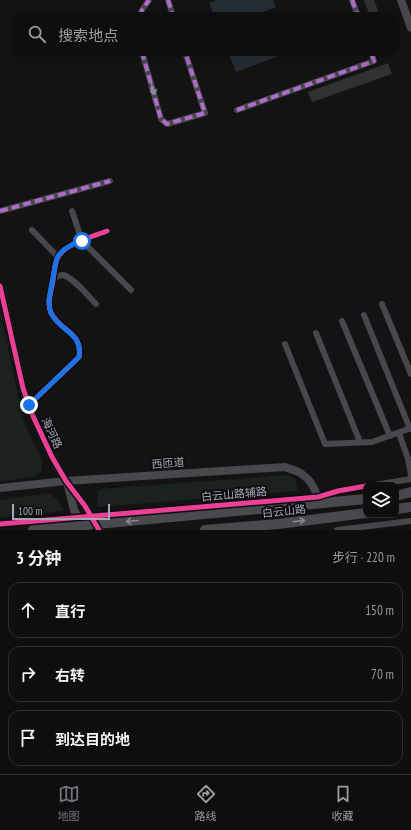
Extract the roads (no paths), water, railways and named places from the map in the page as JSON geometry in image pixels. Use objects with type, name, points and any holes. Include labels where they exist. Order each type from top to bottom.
[{"type":"highway","points":[[399,495],[411,492]]},
{"type":"highway","name":"白云山路","points":[[70,522],[102,523],[319,500],[363,499]]},
{"type":"highway","points":[[399,509],[411,507]]},
{"type":"highway","name":"白云山路","points":[[205,530],[277,527],[363,513]]},
{"type":"highway","points":[[33,530],[70,522]]},
{"type":"street","points":[[141,12],[150,0]]},
{"type":"street","points":[[168,0],[172,12]]},
{"type":"street","points":[[352,0],[356,12]]},
{"type":"street","points":[[401,0],[411,28]]},
{"type":"street","points":[[143,56],[161,119],[167,124],[205,113],[186,56]]},
{"type":"street","points":[[237,110],[374,61],[372,56]]},
{"type":"street","points":[[0,211],[110,181]]},
{"type":"street","points":[[72,211],[82,241],[131,290]]},
{"type":"street","points":[[32,230],[58,257]]},
{"type":"street","points":[[29,405],[79,357],[80,349],[78,340],[62,327],[51,312],[49,299],[58,257],[72,244],[107,231]]},
{"type":"street","points":[[54,278],[64,275],[74,281],[96,304]]},
{"type":"street","name":"海河路","points":[[0,286],[23,388],[29,405],[52,457],[66,481],[85,506],[102,523]]},
{"type":"street","points":[[382,304],[411,374]]},
{"type":"street","points":[[285,344],[325,444],[372,442],[411,429],[364,315]]},
{"type":"street","points":[[342,321],[390,436]]},
{"type":"street","points":[[316,333],[360,442]]},
{"type":"street","points":[[399,433],[408,459],[411,475]]},
{"type":"street","name":"西匝道","points":[[0,488],[66,481],[285,467],[303,474],[312,485],[319,500]]},
{"type":"street","points":[[393,482],[411,479]]},
{"type":"street","name":"海河路","points":[[66,481],[74,510],[86,530]]},
{"type":"street","points":[[319,500],[338,491],[363,487]]},
{"type":"street","points":[[337,530],[411,521]]},
{"type":"street","points":[[0,524],[70,522]]}]
